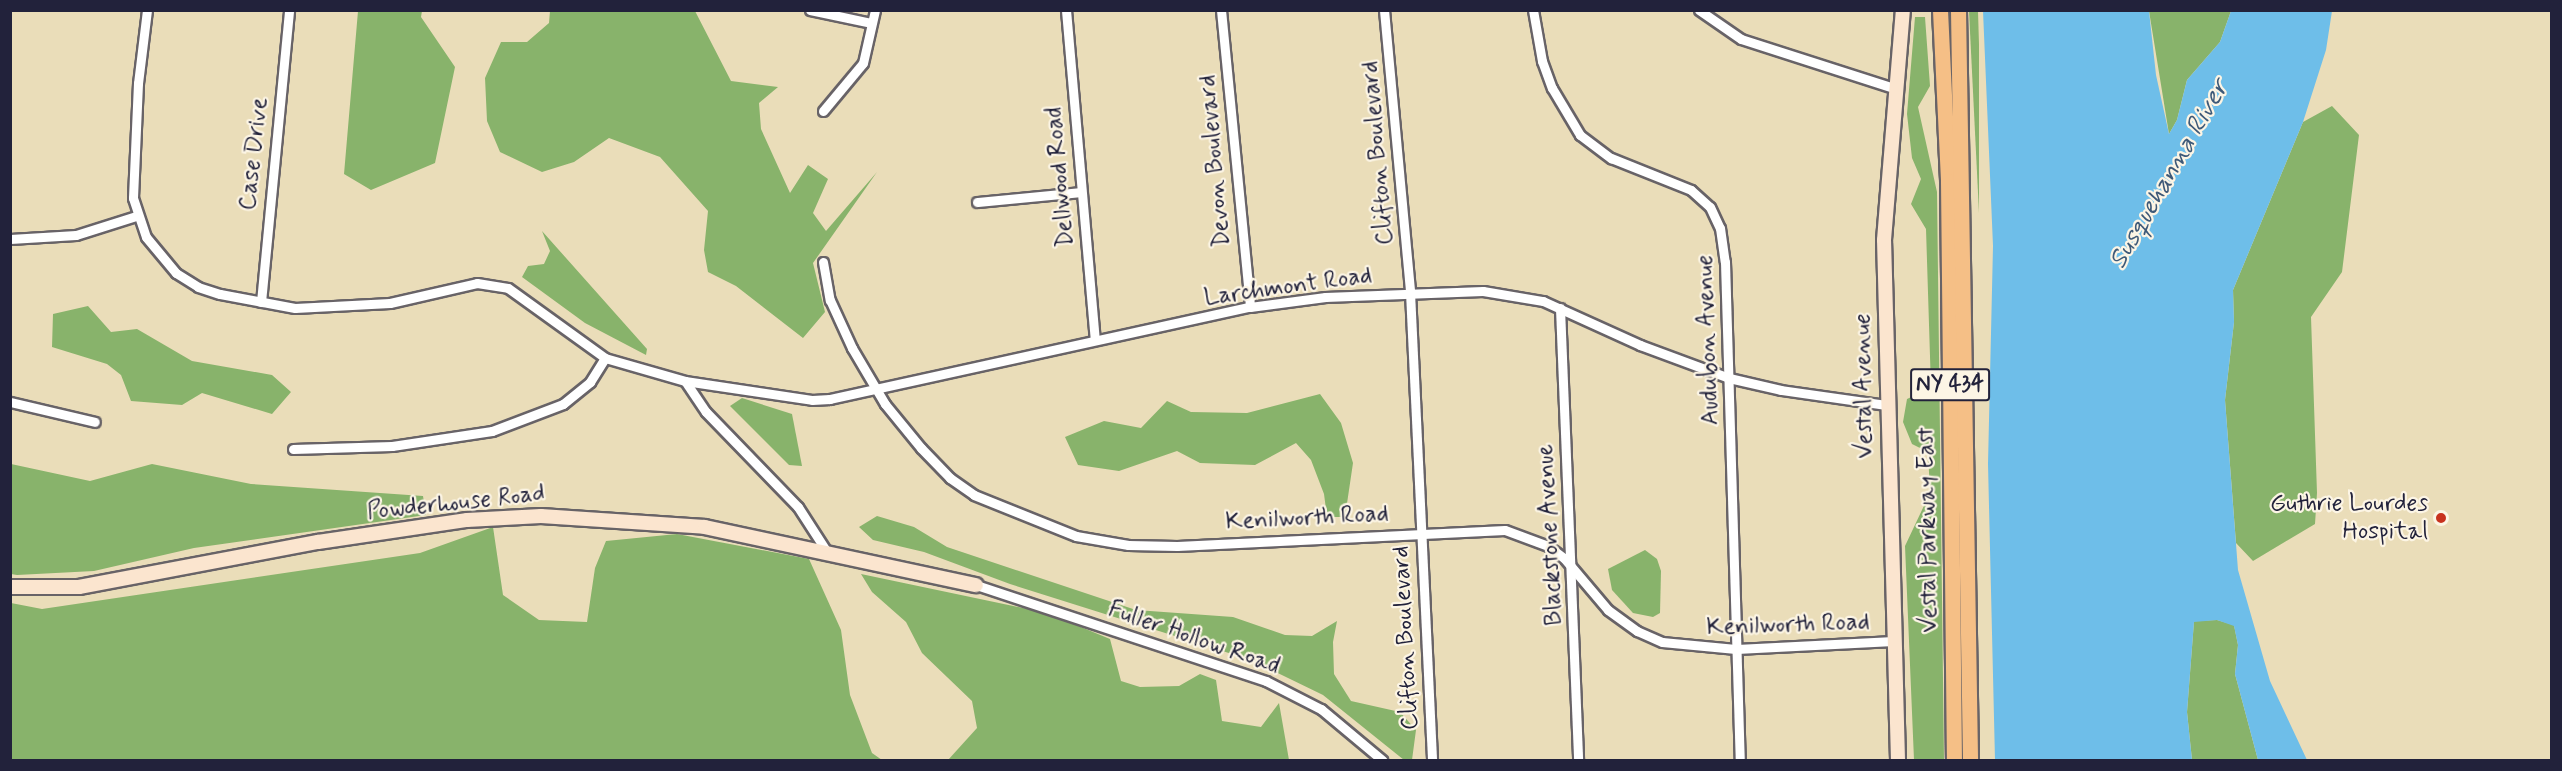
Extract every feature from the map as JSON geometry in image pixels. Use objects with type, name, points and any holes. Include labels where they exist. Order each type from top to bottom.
[{"type":"main road","name":"Vestal Parkway East","points":[[1940,10],[1948,181],[1954,760]]},
{"type":"main road","name":"Vestal Parkway East","points":[[1958,10],[1970,760]]},
{"type":"street","points":[[10,239],[76,235],[104,229],[136,216],[132,157],[147,10]]},
{"type":"street","name":"Case Drive","points":[[261,302],[289,10]]},
{"type":"street","points":[[810,10],[871,23]]},
{"type":"street","points":[[823,111],[862,63],[875,10]]},
{"type":"street","name":"Dellwood Road","points":[[1066,10],[1080,192],[1095,339]]},
{"type":"street","name":"Devon Boulevard","points":[[1221,10],[1250,307]]},
{"type":"street","name":"Clifton Boulevard","points":[[1384,10],[1410,292],[1432,760]]},
{"type":"street","name":"Audubon Avenue","points":[[1533,10],[1542,61],[1552,88],[1580,135],[1611,158],[1691,190],[1716,217],[1725,262],[1740,760]]},
{"type":"street","points":[[1699,10],[1740,39],[1897,89]]},
{"type":"street","name":"Vestal Avenue","points":[[1898,760],[1884,240],[1902,10]]},
{"type":"street","points":[[977,202],[1080,192]]},
{"type":"street","name":"Larchmont Road","points":[[136,216],[155,250],[176,273],[198,287],[295,308],[360,307],[488,283],[518,295],[605,358],[685,381],[812,400],[876,390],[1095,339],[1250,307],[1325,297],[1410,292],[1503,292],[1560,308],[1641,345],[1729,378],[1791,392],[1887,405]]},
{"type":"street","name":"Kenilworth Road","points":[[823,262],[834,311],[876,390],[950,478],[1008,512],[1076,536],[1128,545],[1177,546],[1421,531],[1517,532],[1548,546],[1608,610],[1651,638],[1685,646],[1736,649],[1894,641]]},
{"type":"street","name":"Blackstone Avenue","points":[[1560,308],[1578,760]]},
{"type":"street","points":[[293,449],[402,445],[492,431],[563,404],[590,382],[605,358]]},
{"type":"street","points":[[685,381],[706,412],[798,507],[827,552]]},
{"type":"street","points":[[10,402],[95,422]]},
{"type":"street","name":"Powderhouse Road","points":[[10,587],[54,589],[107,583],[265,551],[523,516],[671,522],[827,552],[976,585]]},
{"type":"street","name":"Fuller Hollow Road","points":[[976,585],[1266,681],[1321,709],[1382,760]]},
{"type":"green space","points":[[358,11],[422,11],[421,17],[455,67],[435,163],[371,190],[344,174]]},
{"type":"green space","points":[[550,11],[695,11],[731,81],[778,87],[759,103],[761,129],[790,193],[808,165],[828,179],[813,213],[826,231],[877,172],[813,263],[825,312],[803,338],[736,286],[708,272],[704,250],[708,211],[660,157],[609,138],[574,162],[542,172],[500,152],[487,121],[485,78],[501,42],[527,42],[549,23]]},
{"type":"green space","points":[[1969,11],[1978,11],[1979,213]]},
{"type":"green space","points":[[2149,11],[2231,11],[2220,42],[2187,80],[2177,120],[2169,134]]},
{"type":"green space","points":[[1915,17],[1925,17],[1930,86],[1918,107],[1937,192],[1944,760],[1914,760],[1905,546],[1930,493],[1928,452],[1912,444],[1903,422],[1907,399],[1931,388],[1926,229],[1911,204],[1921,179],[1912,158],[1907,114]]},
{"type":"green space","points":[[2332,106],[2359,135],[2342,272],[2311,317],[2317,493],[2315,524],[2253,561],[2236,543],[2225,400],[2234,322],[2233,290],[2303,122]]},
{"type":"green space","points":[[542,231],[647,349],[646,355],[585,323],[522,277],[528,266],[544,264],[550,251]]},
{"type":"green space","points":[[88,306],[111,332],[137,329],[192,361],[272,375],[291,392],[272,414],[202,393],[182,405],[131,401],[121,375],[107,364],[52,347],[53,314]]},
{"type":"green space","points":[[1320,394],[1341,423],[1353,463],[1345,517],[1327,517],[1324,494],[1311,460],[1296,443],[1255,465],[1200,463],[1177,451],[1119,471],[1078,465],[1065,437],[1104,421],[1141,428],[1167,401],[1191,412],[1247,413]]},
{"type":"green space","points":[[742,398],[792,414],[802,466],[789,465],[730,406]]},
{"type":"green space","points":[[11,464],[90,481],[152,464],[251,484],[423,496],[426,515],[194,548],[94,571],[17,575],[11,574]]},
{"type":"green space","points":[[877,516],[914,527],[947,547],[1136,610],[1233,617],[1285,635],[1312,636],[1337,621],[1333,642],[1334,674],[1351,701],[1400,712],[1416,730],[1412,760],[1404,760],[1323,695],[1251,660],[1010,584],[924,552],[873,540],[859,527]]},
{"type":"green space","points":[[493,527],[503,595],[539,620],[587,622],[595,568],[606,541],[677,534],[809,559],[841,630],[850,695],[872,753],[882,760],[11,760],[11,603],[42,609],[420,553]]},
{"type":"green space","points":[[1645,550],[1657,559],[1661,571],[1660,613],[1653,617],[1633,613],[1612,590],[1608,569]]},
{"type":"green space","points":[[861,574],[1047,613],[1110,639],[1121,681],[1140,687],[1179,686],[1200,674],[1216,680],[1222,721],[1261,727],[1279,703],[1289,760],[948,760],[977,728],[972,701],[922,653],[906,622],[872,592]]},
{"type":"green space","points":[[2217,620],[2234,625],[2238,645],[2235,674],[2258,760],[2192,760],[2187,712],[2194,621]]},
{"type":"water","name":"Susquehanna River","points":[[1983,11],[2149,11],[2156,75],[2169,134],[2177,120],[2187,80],[2220,42],[2231,11],[2332,11],[2326,50],[2303,122],[2233,290],[2234,322],[2225,400],[2238,570],[2270,681],[2307,760],[2258,760],[2235,674],[2238,645],[2234,626],[2217,620],[2194,622],[2187,712],[2192,760],[1995,760],[1988,464],[1993,246]]},
{"type":"place","name":"Guthrie Lourdes Hospital","points":[[2441,518]]}]
